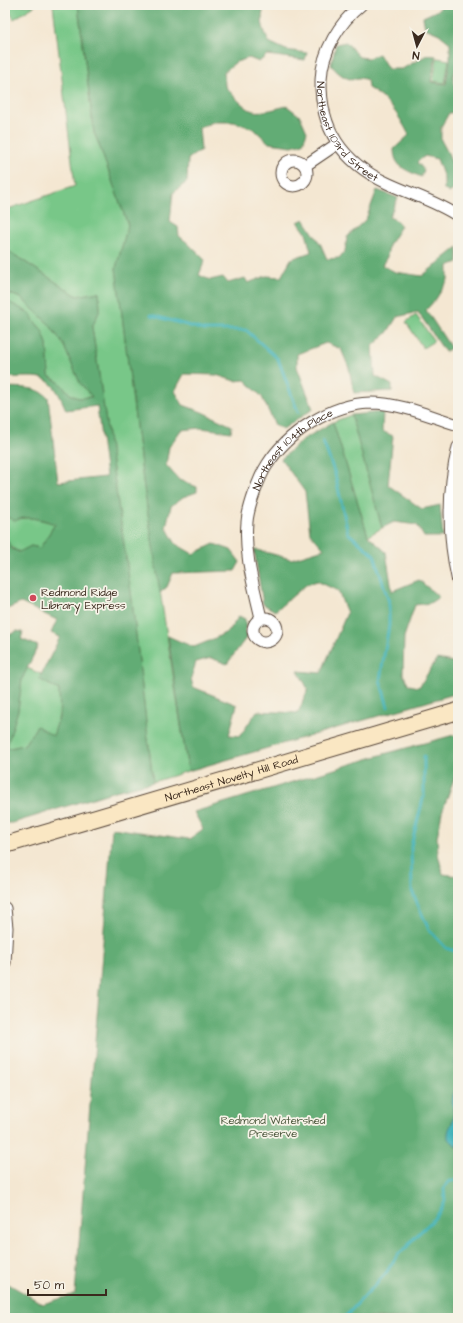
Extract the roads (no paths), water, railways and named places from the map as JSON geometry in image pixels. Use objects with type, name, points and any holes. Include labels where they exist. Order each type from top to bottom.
[{"type":"main road","name":"Northeast Novelty Hill Road","points":[[5,845],[458,711]]},
{"type":"street","name":"Northeast 103rd Street","points":[[361,5],[338,28],[324,61],[321,76],[321,96],[330,132],[337,144],[354,161],[370,173],[386,182],[427,199],[458,216]]},
{"type":"street","points":[[306,165],[337,144]]},
{"type":"street","name":"Northeast 104th Place","points":[[262,618],[248,561],[246,542],[247,521],[252,501],[266,466],[279,449],[311,422],[336,410],[351,405],[369,403],[392,404],[458,425]]},
{"type":"street","points":[[458,447],[452,479],[450,516],[458,582]]},
{"type":"street","points":[[5,908],[7,928],[5,963]]},
{"type":"water","points":[[458,1055],[458,1147],[448,1139],[448,1135],[453,1118],[452,1100],[457,1082],[455,1065]]},
{"type":"waterway","points":[[151,315],[204,330],[246,330],[278,359],[298,412]]},
{"type":"waterway","points":[[323,441],[335,474],[348,533],[374,555],[389,602],[389,625],[380,680],[388,707]]},
{"type":"waterway","points":[[424,756],[424,795],[411,846],[412,891],[429,930],[446,948],[458,952]]},
{"type":"waterway","points":[[344,1318],[386,1273],[398,1254],[405,1249],[432,1221],[441,1210],[445,1201],[444,1188],[448,1182],[458,1179]]},
{"type":"place","name":"Redmond Ridge Library Express","points":[[33,598]]},
{"type":"park label","name":"Redmond Watershed Preserve","points":[[273,1126]]}]
